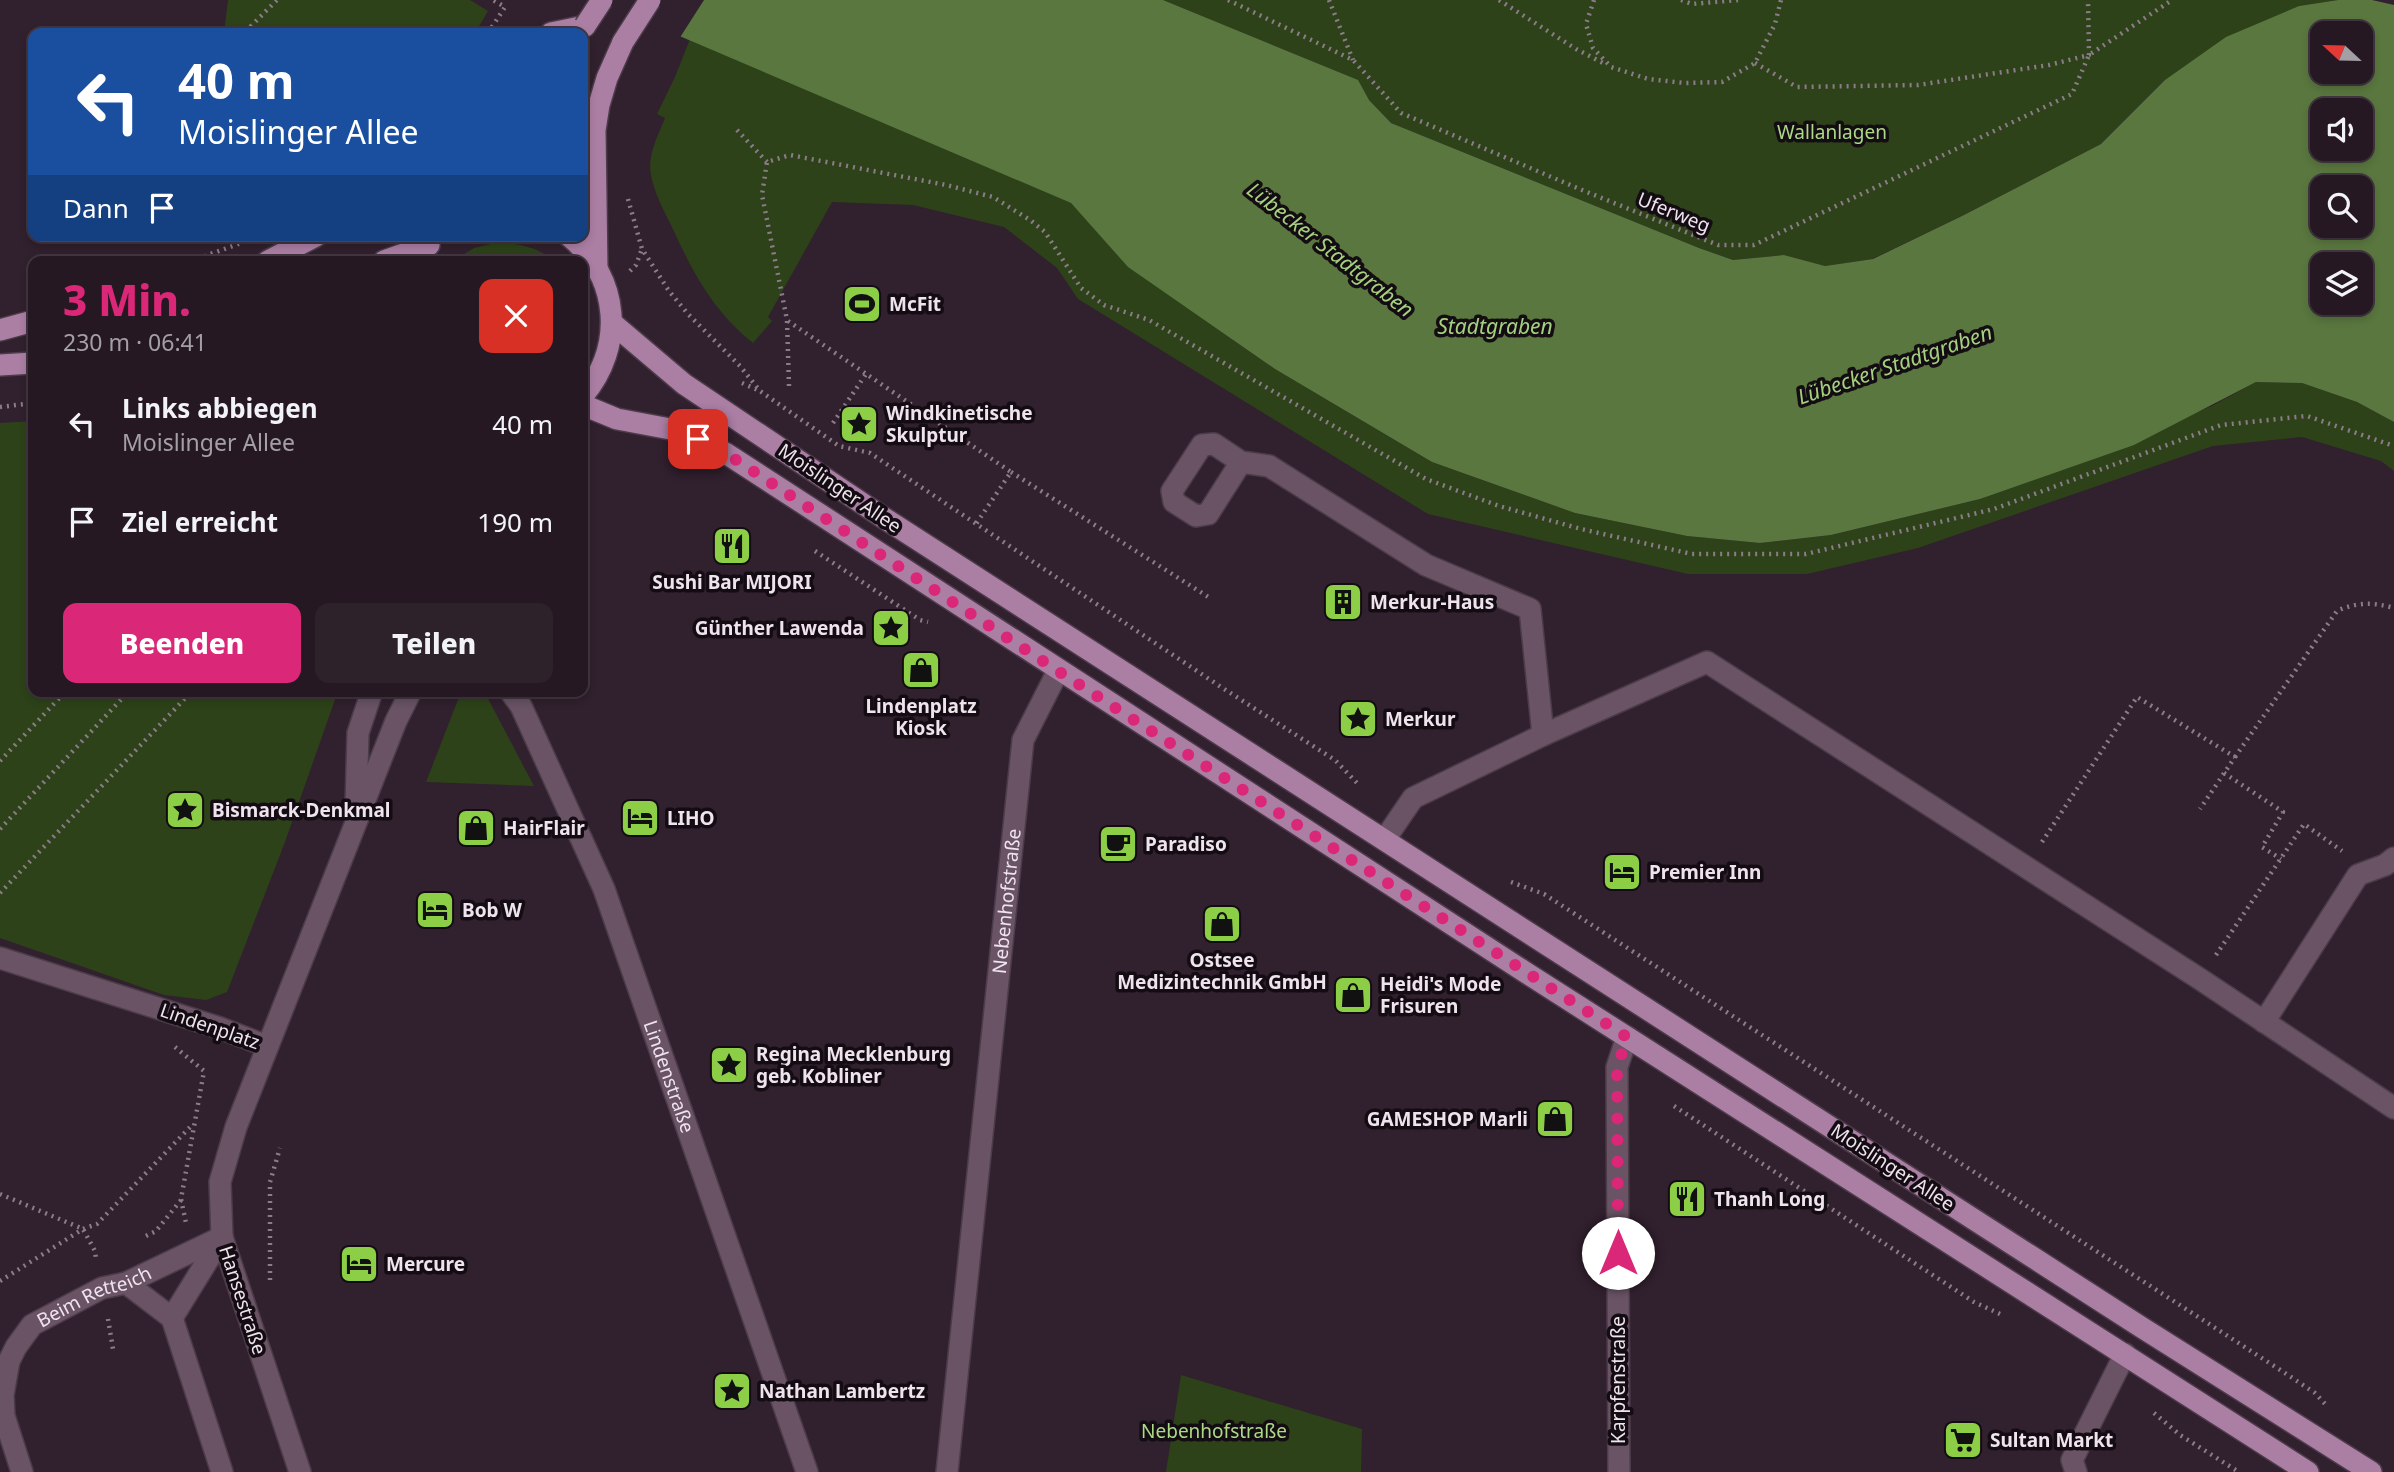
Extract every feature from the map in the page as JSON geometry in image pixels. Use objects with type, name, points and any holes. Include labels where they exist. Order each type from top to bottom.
[{"type":"main road","points":[[584,28],[602,0]]},
{"type":"main road","points":[[597,269],[595,130],[599,105],[607,78],[623,42],[650,0]]},
{"type":"main road","points":[[278,256],[304,242]]},
{"type":"main road","points":[[575,242],[597,269],[610,300],[610,345],[603,366],[588,388]]},
{"type":"main road","points":[[400,256],[428,247]]},
{"type":"main road","points":[[0,332],[28,323]]},
{"type":"main road","name":"Moislinger Allee","points":[[612,323],[684,384],[884,518],[2141,1327],[2371,1472]]},
{"type":"main road","points":[[0,332],[28,335]]},
{"type":"main road","points":[[0,365],[28,363]]},
{"type":"main road","name":"Moislinger Allee","points":[[588,407],[617,419],[681,431],[715,447],[1058,671],[2308,1472]]},
{"type":"main road","points":[[1058,671],[1076,642]]},
{"type":"main road","points":[[1364,867],[1385,839]]},
{"type":"main road","points":[[1627,1037],[1645,1007]]},
{"type":"main road","points":[[2125,1354],[2141,1327]]},
{"type":"street","points":[[1241,462],[1269,466],[1426,565],[1530,610],[1543,735]]},
{"type":"street","points":[[1385,839],[1413,798],[1543,735],[1707,662],[2200,979],[2394,1108]]},
{"type":"street","name":"Nebenhofstraße","points":[[947,1472],[1023,740],[1058,671]]},
{"type":"street","name":"Lindenplatz","points":[[356,819],[358,733],[370,697]]},
{"type":"street","name":"Lindenplatz","points":[[0,958],[220,1028],[267,1046],[356,819],[408,697]]},
{"type":"street","name":"Lindenstraße","points":[[514,697],[521,706],[604,889],[807,1472]]},
{"type":"street","points":[[2264,1022],[2358,875],[2385,865],[2394,858]]},
{"type":"street","name":"Karpfenstraße","points":[[1619,1472],[1617,1068],[1627,1037]]},
{"type":"street","name":"Hansestraße","points":[[267,1046],[224,1163],[220,1182],[222,1237],[300,1472]]},
{"type":"street","points":[[172,1318],[222,1237]]},
{"type":"street","name":"Beim Retteich","points":[[22,1472],[5,1416],[3,1395],[9,1361],[32,1325],[102,1288],[126,1283],[222,1237]]},
{"type":"street","points":[[126,1283],[172,1318],[222,1472]]},
{"type":"street","points":[[2076,1472],[2072,1460],[2125,1354]]},
{"type":"path","points":[[250,28],[277,0]]},
{"type":"path","points":[[491,28],[505,7],[494,0]]},
{"type":"path","name":"Uferweg","points":[[1228,0],[1353,60],[1401,113],[1718,245],[1754,245],[2072,94],[2089,55]]},
{"type":"path","points":[[1329,0],[1353,60]]},
{"type":"path","points":[[1499,0],[1576,49],[1611,67],[1648,79],[1685,83],[1722,82],[1755,63],[1775,24],[1781,0]]},
{"type":"path","points":[[1594,0],[1586,24],[1592,47],[1611,67]]},
{"type":"path","points":[[1681,0],[1692,4],[1738,0]]},
{"type":"path","points":[[2088,0],[2089,55]]},
{"type":"path","points":[[1755,63],[1797,87],[1918,85],[2049,65],[2089,55],[2172,0]]},
{"type":"path","points":[[737,130],[767,162]]},
{"type":"path","points":[[767,162],[790,155],[946,185],[993,197],[1045,232],[1081,288],[1104,305],[1149,320],[1426,479],[1499,506],[1581,529],[1692,554],[1806,554],[1994,509],[2221,425],[2307,416],[2394,446]]},
{"type":"path","points":[[767,162],[762,195],[787,320],[789,386]]},
{"type":"path","points":[[627,193],[642,248],[669,290],[760,391],[839,446],[870,453],[1210,680],[1335,760],[1363,790],[1400,815]]},
{"type":"path","points":[[206,256],[247,242]]},
{"type":"path","points":[[787,320],[1011,472],[1210,598]]},
{"type":"path","points":[[833,423],[866,374]]},
{"type":"path","points":[[0,407],[28,404]]},
{"type":"path","points":[[976,524],[1011,472]]},
{"type":"path","points":[[2200,809],[2337,611],[2352,605],[2373,602],[2394,608]]},
{"type":"path","points":[[0,761],[60,697]]},
{"type":"path","points":[[0,829],[123,697]]},
{"type":"path","points":[[0,893],[186,697]]},
{"type":"path","points":[[2025,866],[2137,697],[2235,757]]},
{"type":"path","points":[[2224,773],[2283,812],[2262,847],[2281,859]]},
{"type":"path","points":[[2200,979],[2304,824],[2347,854],[2358,875]]},
{"type":"path","points":[[1507,881],[1544,894],[2288,1375],[2315,1393],[2330,1409]]},
{"type":"path","points":[[0,1281],[83,1229],[97,1224],[194,1124]]},
{"type":"path","points":[[270,1288],[270,1182],[280,1148]]},
{"type":"path","points":[[0,1194],[83,1229],[94,1251],[113,1349]]},
{"type":"path","points":[[136,1242],[156,1231],[181,1199]]},
{"type":"green space","points":[[228,0],[470,0],[488,11],[478,28],[225,28]]},
{"type":"green space","name":"Wallanlagen","points":[[1163,0],[2338,0],[2299,6],[2165,80],[2101,144],[1872,259],[1825,266],[1784,255],[1733,260],[1699,248],[1391,123],[1369,100],[1357,80]]},
{"type":"green space","points":[[690,39],[1071,203],[1129,267],[1275,369],[1432,462],[1575,513],[1687,536],[1760,543],[1831,535],[1980,499],[2212,406],[2256,382],[2302,383],[2357,402],[2394,422],[2394,471],[2381,461],[2302,437],[2213,446],[1918,548],[1807,574],[1688,574],[1428,514],[1078,299],[1057,268],[1004,227],[913,205],[832,202],[768,317],[772,321],[753,343],[726,317],[704,289],[659,200],[651,175],[652,153],[665,118],[657,114]]},
{"type":"green space","points":[[499,242],[528,247],[547,256],[461,256],[474,248]]},
{"type":"green space","points":[[28,421],[28,697],[336,697],[285,842],[227,992],[206,1000],[164,995],[0,938],[0,423]]},
{"type":"green space","points":[[459,697],[487,697],[534,786],[426,782]]},
{"type":"green space","name":"Nebenhofstraße","points":[[1181,1375],[1362,1429],[1361,1472],[1166,1472]]},
{"type":"water","name":"Stadtgraben","points":[[595,0],[1163,0],[1358,80],[1369,100],[1391,123],[1699,248],[1733,260],[1784,255],[1825,266],[1873,259],[2101,144],[2165,80],[2226,37],[2299,6],[2338,0],[2372,0],[2394,5],[2394,422],[2357,402],[2302,383],[2256,382],[2134,445],[1980,499],[1831,535],[1760,543],[1687,536],[1575,513],[1432,462],[1275,369],[1128,267],[1071,203]]},
{"type":"pier","points":[[592,0],[704,0],[679,39]]},
{"type":"place","name":"McFit","points":[[862,304]]},
{"type":"place","name":"Windkinetische Skulptur","points":[[859,424]]},
{"type":"place","name":"Sushi Bar MIJORI","points":[[732,546]]},
{"type":"place","name":"Merkur-Haus","points":[[1343,602]]},
{"type":"place","name":"Günther Lawenda","points":[[891,628]]},
{"type":"place","name":"Lindenplatz Kiosk","points":[[921,670]]},
{"type":"place","name":"Merkur","points":[[1358,719]]},
{"type":"place","name":"Bismarck-Denkmal","points":[[185,810]]},
{"type":"place","name":"LIHO","points":[[640,818]]},
{"type":"place","name":"HairFlair","points":[[476,828]]},
{"type":"place","name":"Paradiso","points":[[1118,844]]},
{"type":"place","name":"Premier Inn","points":[[1622,872]]},
{"type":"place","name":"Bob W","points":[[435,910]]},
{"type":"place","name":"Ostsee Medizintechnik GmbH","points":[[1222,924]]},
{"type":"place","name":"Heidi's Mode Frisuren","points":[[1353,995]]},
{"type":"place","name":"Regina Mecklenburg geb. Kobliner","points":[[729,1065]]},
{"type":"place","name":"GAMESHOP Marli","points":[[1555,1119]]},
{"type":"place","name":"Thanh Long","points":[[1687,1199]]},
{"type":"place","name":"Mercure","points":[[359,1264]]},
{"type":"place","name":"Nathan Lambertz","points":[[732,1391]]},
{"type":"place","name":"Sultan Markt","points":[[1963,1440]]},
{"type":"route","points":[[698,439],[727,454],[1058,671],[1627,1037],[1617,1068],[1618,1253]]},
{"type":"water label","name":"Lübecker Stadtgraben","points":[[1330,250]]},
{"type":"water label","name":"Lübecker Stadtgraben","points":[[1895,365]]}]
